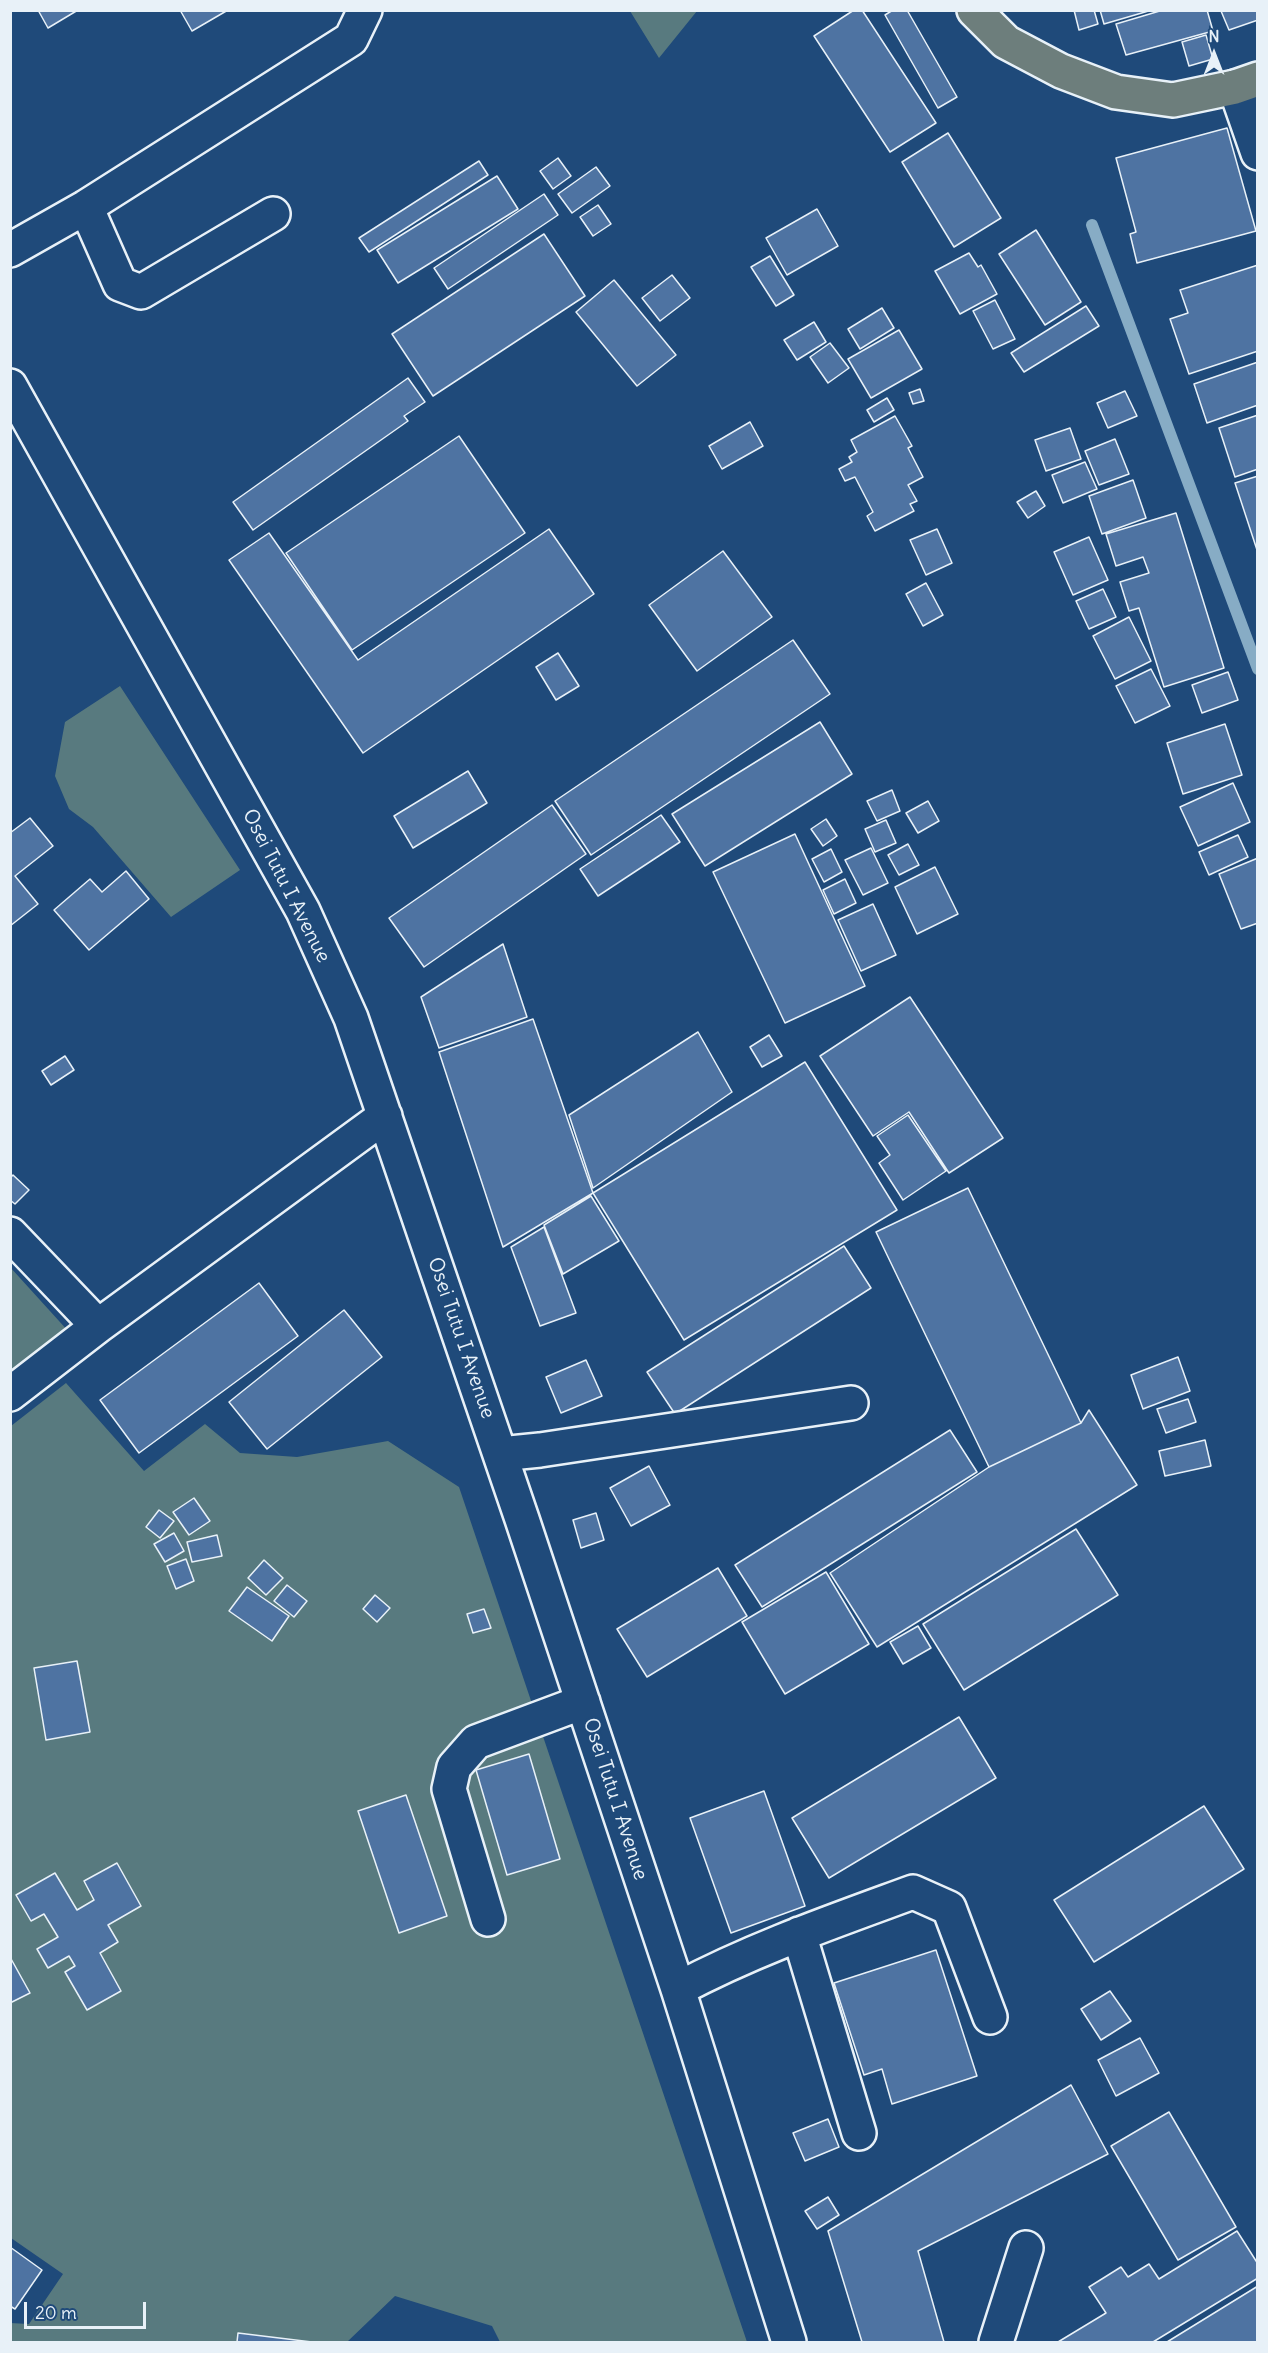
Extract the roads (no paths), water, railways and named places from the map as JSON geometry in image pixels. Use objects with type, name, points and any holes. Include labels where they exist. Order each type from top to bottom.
[{"type":"main road","points":[[974,10],[1006,42],[1060,72],[1116,92],[1173,100],[1246,83]]},
{"type":"street","points":[[10,250],[86,207],[351,39],[365,10]]},
{"type":"street","points":[[1246,83],[1257,153]]},
{"type":"street","points":[[86,207],[120,284],[141,292],[273,213]]},
{"type":"street","name":"Osei Tutu I Avenue","points":[[10,386],[303,911],[351,1018],[500,1454],[678,1989],[789,2343]]},
{"type":"street","points":[[10,1394],[98,1326],[385,1116]]},
{"type":"street","points":[[10,1234],[98,1326]]},
{"type":"street","points":[[500,1454],[851,1403]]},
{"type":"street","points":[[489,1919],[449,1789],[453,1767],[476,1742],[583,1702]]},
{"type":"street","points":[[678,1989],[711,1972],[799,1934],[913,1892],[950,1908],[990,2017]]},
{"type":"street","points":[[799,1934],[859,2133]]},
{"type":"street","points":[[996,2343],[1026,2248]]},
{"type":"waterway","points":[[1092,225],[1258,669]]}]
